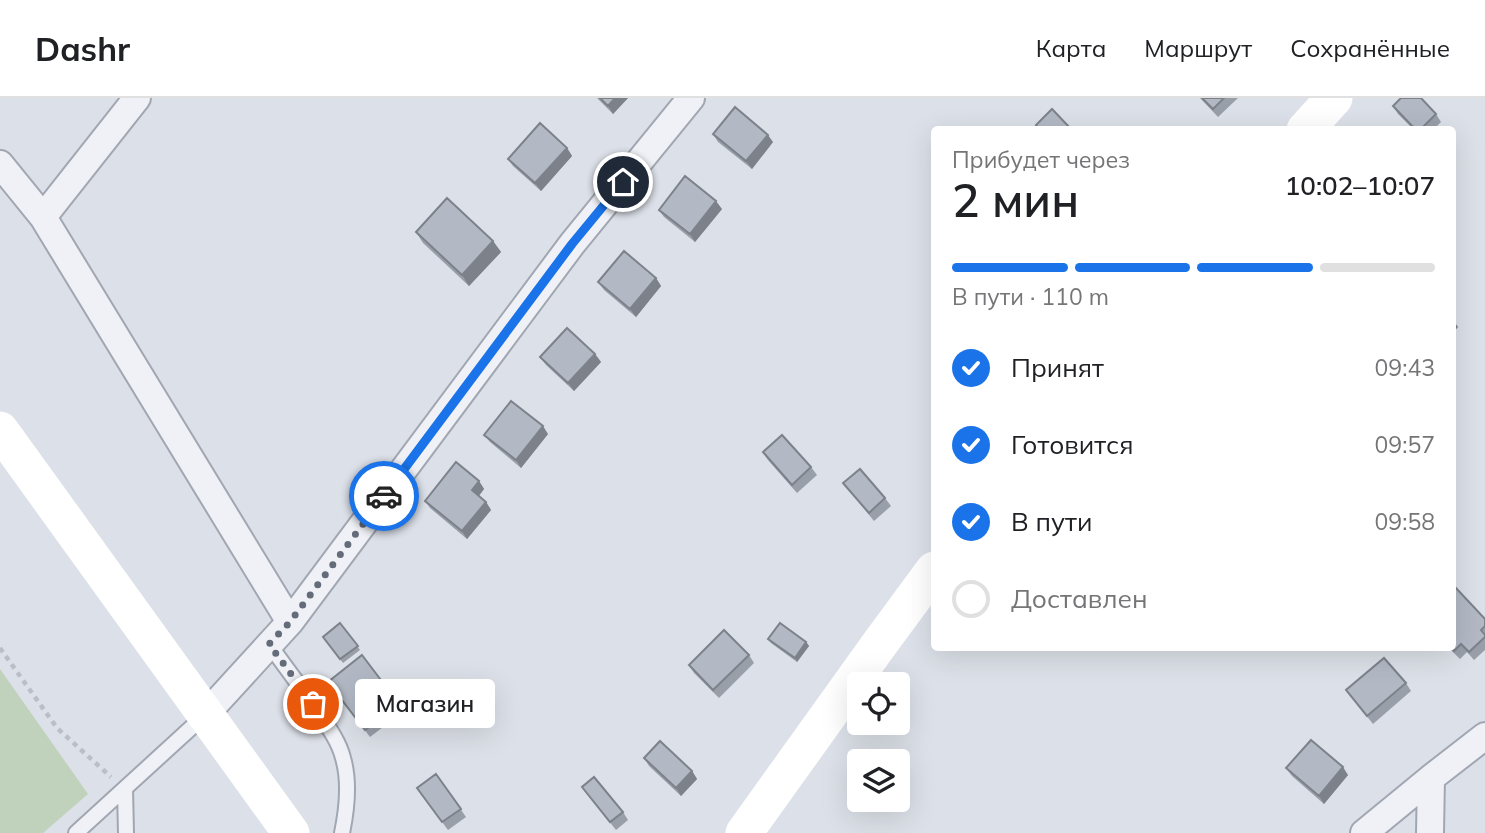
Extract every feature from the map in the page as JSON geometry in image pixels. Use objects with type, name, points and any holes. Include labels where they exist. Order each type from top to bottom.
[{"type":"main road","points":[[1309,126],[1334,98]]},
{"type":"main road","points":[[0,430],[291,833]]},
{"type":"main road","points":[[744,833],[931,574]]},
{"type":"street","points":[[43,217],[137,98]]},
{"type":"street","points":[[205,715],[290,622],[572,244],[691,98]]},
{"type":"street","points":[[0,164],[43,217],[290,622]]},
{"type":"street","points":[[1364,833],[1485,736]]},
{"type":"street","points":[[1430,833],[1431,778]]},
{"type":"lane","points":[[269,644],[333,735],[343,758],[347,789],[342,833]]},
{"type":"lane","points":[[76,833],[205,715]]},
{"type":"lane","points":[[125,789],[126,833]]},
{"type":"path","points":[[0,648],[57,728],[125,789]]},
{"type":"green space","points":[[0,669],[88,794],[43,833],[0,833]]},
{"type":"building","points":[[600,98],[615,98],[608,106]]},
{"type":"building","points":[[1202,98],[1224,98],[1213,109]]},
{"type":"building","points":[[1401,98],[1421,98],[1436,114],[1424,126],[1412,126],[1393,106]]},
{"type":"building","points":[[735,107],[768,135],[746,161],[713,134]]},
{"type":"building","points":[[1052,109],[1068,126],[1037,126]]},
{"type":"building","points":[[540,123],[567,148],[535,183],[508,159]]},
{"type":"building","points":[[685,176],[716,201],[690,234],[659,210]]},
{"type":"building","points":[[447,198],[493,241],[462,275],[416,232]]},
{"type":"building","points":[[624,251],[656,278],[630,309],[598,282]]},
{"type":"building","points":[[567,328],[595,354],[568,383],[540,357]]},
{"type":"building","points":[[511,401],[543,426],[516,460],[484,435]]},
{"type":"building","points":[[782,435],[811,467],[792,485],[763,452]]},
{"type":"building","points":[[456,462],[479,481],[472,490],[486,502],[462,531],[425,501]]},
{"type":"building","points":[[860,469],[885,498],[869,513],[843,483]]},
{"type":"building","points":[[1456,588],[1485,619],[1485,626],[1481,630],[1485,637],[1469,652],[1461,644],[1456,649]]},
{"type":"building","points":[[340,623],[358,646],[340,659],[323,637]]},
{"type":"building","points":[[780,623],[806,642],[795,658],[768,639]]},
{"type":"building","points":[[724,630],[749,655],[713,690],[689,665]]},
{"type":"building","points":[[362,655],[399,704],[365,730],[328,682]]},
{"type":"building","points":[[1384,658],[1406,683],[1367,716],[1346,690]]},
{"type":"building","points":[[1311,740],[1343,767],[1319,796],[1286,768]]},
{"type":"building","points":[[660,741],[692,771],[676,788],[644,758]]},
{"type":"building","points":[[436,774],[461,809],[442,822],[417,788]]},
{"type":"building","points":[[594,777],[623,812],[610,822],[582,787]]},
{"type":"way so far","points":[[313,704],[269,644],[290,622],[384,496]]},
{"type":"place","name":"Магазин","points":[[313,704]]},
{"type":"route","points":[[384,496],[572,244],[623,182]]}]
